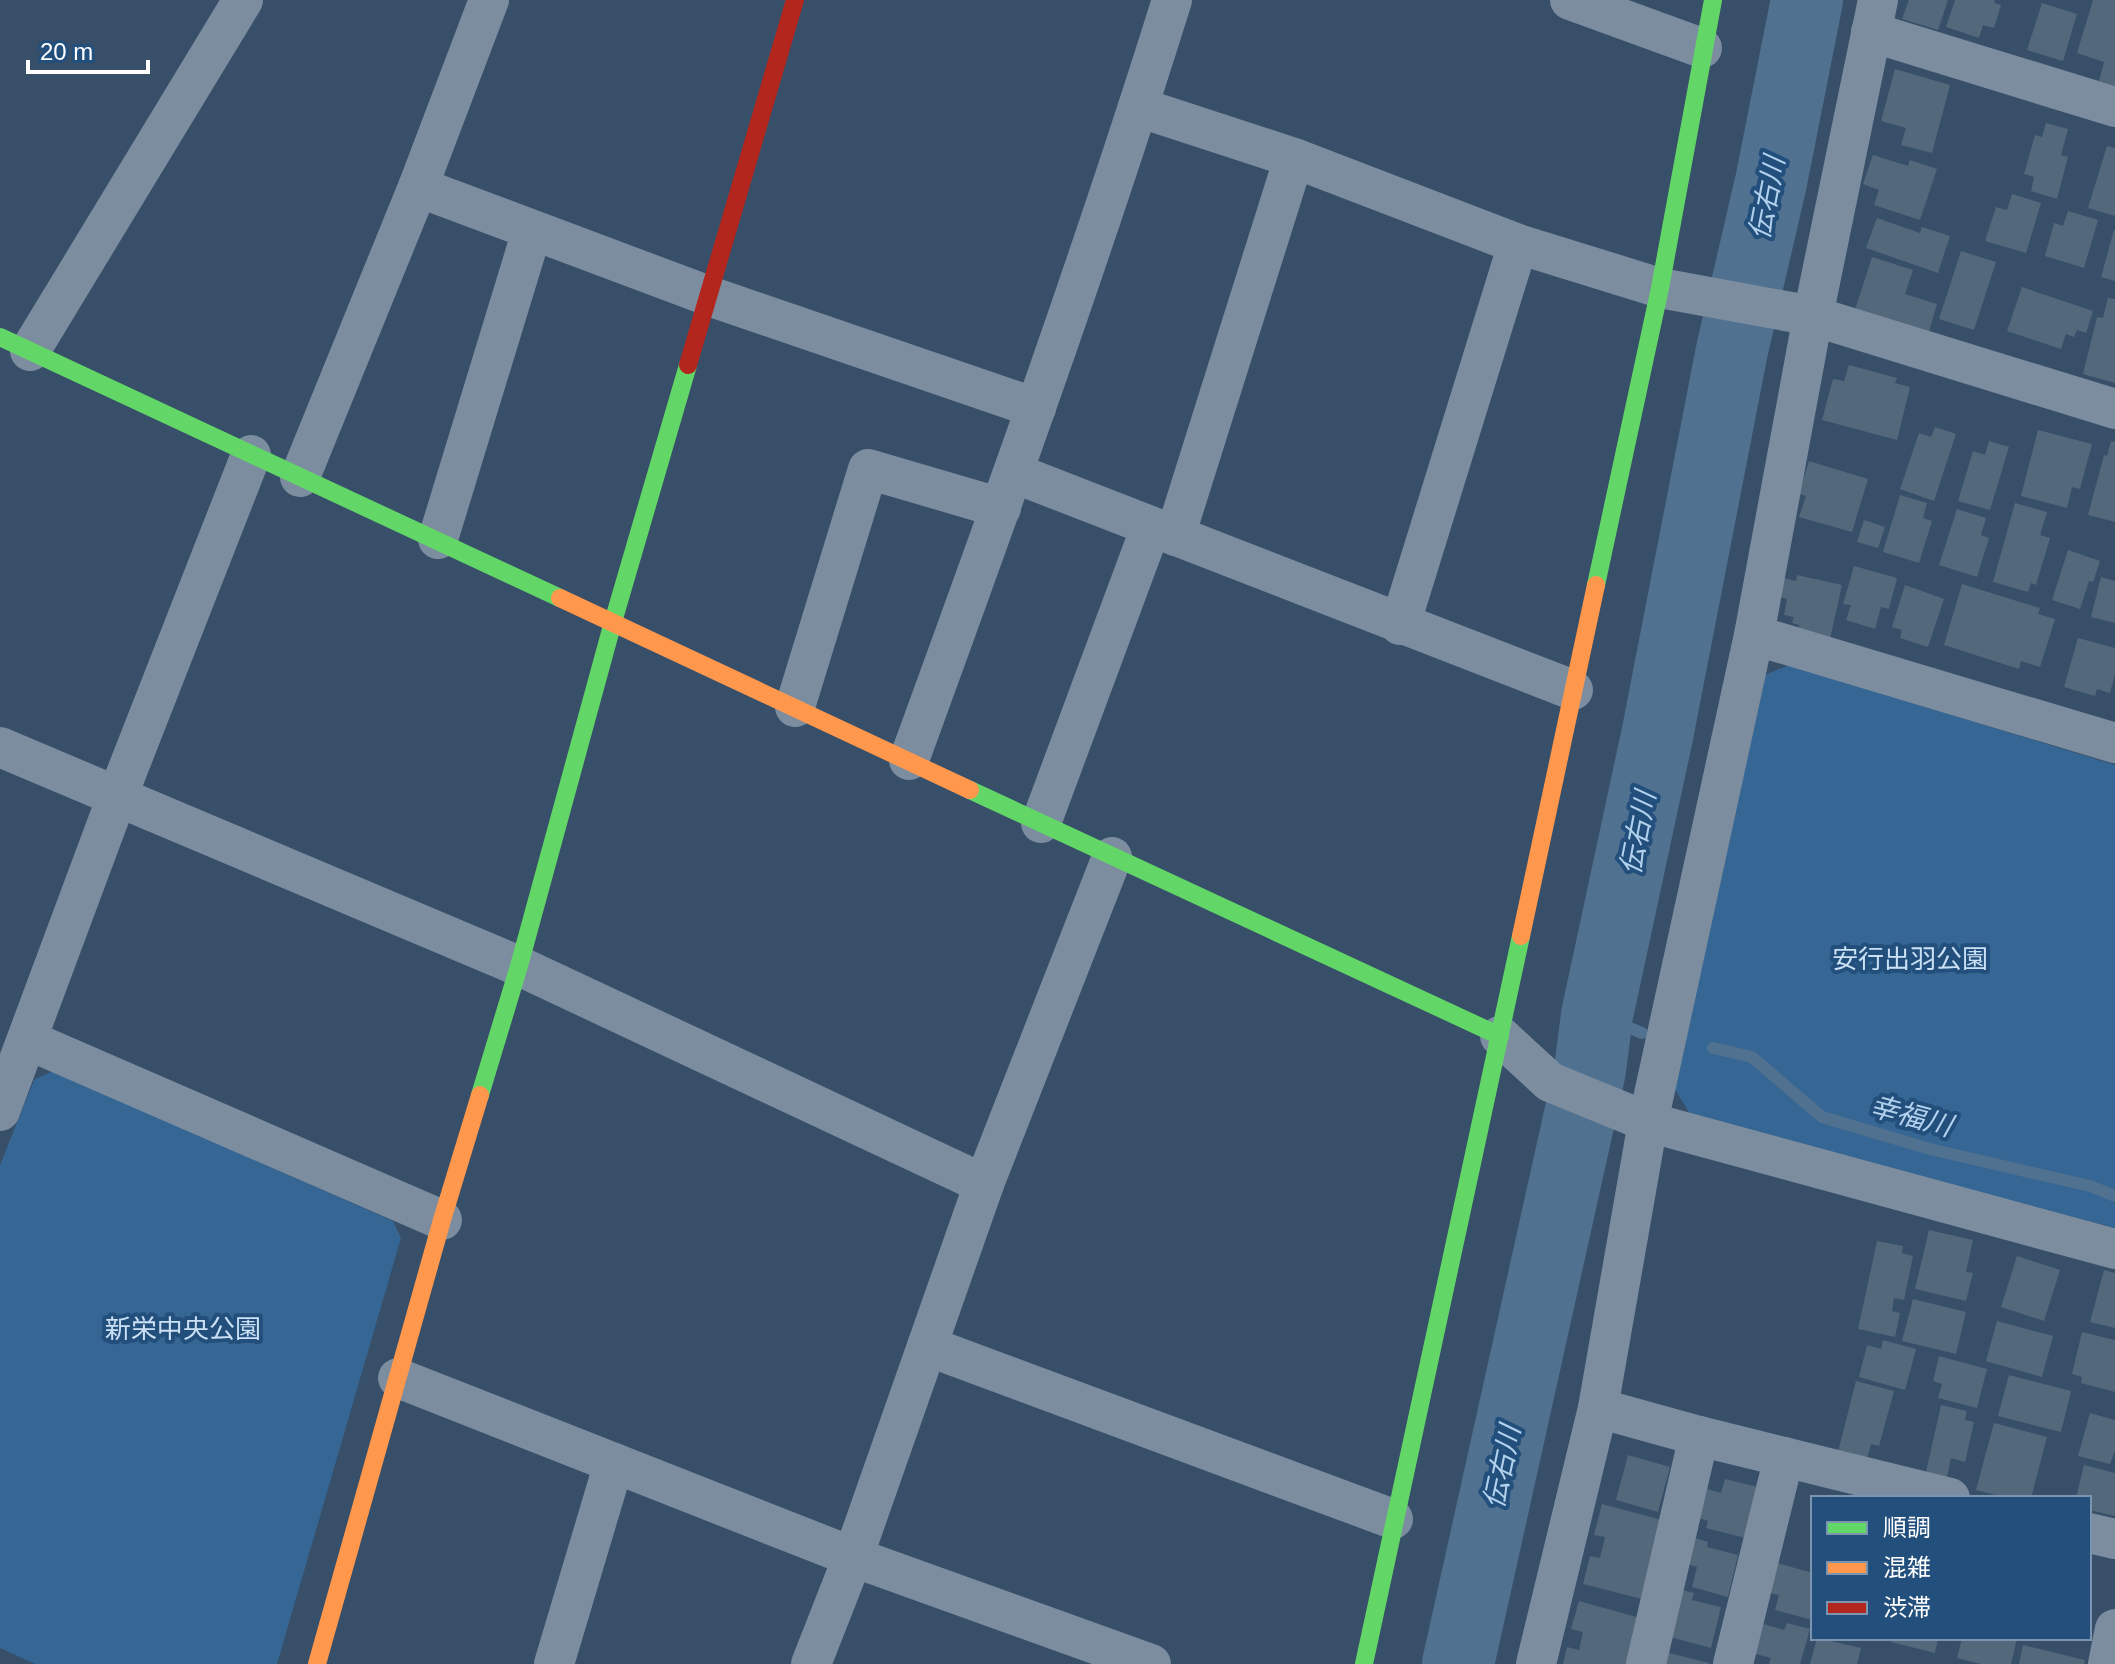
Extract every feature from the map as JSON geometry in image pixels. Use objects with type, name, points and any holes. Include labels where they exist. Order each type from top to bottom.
[{"type":"street","points":[[243,0],[15,344],[1500,1036],[1550,1082],[1647,1121],[2115,1249]]},
{"type":"street","points":[[300,477],[418,187],[489,0]]},
{"type":"street","points":[[317,1664],[442,1220],[519,966],[613,622],[795,0]]},
{"type":"street","points":[[909,760],[1008,490],[1172,0]]},
{"type":"street","points":[[1570,0],[1702,48]]},
{"type":"street","points":[[1364,1664],[1662,288],[1702,48],[1713,0]]},
{"type":"street","points":[[1536,1664],[1598,1408],[1647,1121],[1754,635],[1811,315],[1875,16],[2115,107]]},
{"type":"street","points":[[1138,107],[1294,158],[1518,244],[1662,288],[1811,315],[2115,409]]},
{"type":"street","points":[[1041,823],[1163,532],[1294,158]]},
{"type":"street","points":[[418,187],[709,296],[1036,408]]},
{"type":"street","points":[[438,539],[532,231]]},
{"type":"street","points":[[1400,625],[1518,244]]},
{"type":"street","points":[[0,1111],[117,797],[251,455]]},
{"type":"street","points":[[795,707],[868,469],[1008,490],[1163,532],[1573,690]]},
{"type":"street","points":[[1754,635],[2115,743]]},
{"type":"street","points":[[0,747],[519,966],[984,1184]]},
{"type":"street","points":[[811,1664],[853,1557],[984,1184],[1112,857]]},
{"type":"street","points":[[28,1040],[442,1220]]},
{"type":"street","points":[[927,1346],[1393,1519]]},
{"type":"street","points":[[398,1378],[853,1557],[1151,1664]]},
{"type":"street","points":[[1598,1408],[1942,1496]]},
{"type":"street","points":[[1646,1664],[1699,1436]]},
{"type":"street","points":[[1733,1664],[1784,1457]]},
{"type":"street","points":[[554,1664],[614,1463]]},
{"type":"street","points":[[2091,1533],[2115,1539]]},
{"type":"street","points":[[2108,1664],[2115,1629]]},
{"type":"green space","name":"安行出羽公園","points":[[1789,665],[2115,765],[2115,1228],[1691,1116],[1672,1084],[1760,677]]},
{"type":"green space","name":"新栄中央公園","points":[[53,1071],[393,1221],[401,1238],[277,1664],[35,1664],[0,1648],[0,1165],[34,1080]]},
{"type":"building","points":[[1909,0],[1948,0],[1938,30],[1902,19]]},
{"type":"building","points":[[1955,0],[1995,0],[1994,3],[2001,5],[1994,28],[1983,25],[1979,38],[1946,27]]},
{"type":"building","points":[[2093,0],[2115,0],[2115,86],[2099,81],[2104,62],[2077,53]]},
{"type":"building","points":[[2042,3],[2077,14],[2063,61],[2027,50]]},
{"type":"building","points":[[1895,69],[1950,85],[1932,153],[1901,145],[1906,128],[1881,121]]},
{"type":"building","points":[[2046,123],[2068,129],[2061,155],[2068,157],[2057,199],[2031,191],[2034,177],[2024,174],[2035,135],[2042,137]]},
{"type":"building","points":[[2107,146],[2115,148],[2115,216],[2088,208]]},
{"type":"building","points":[[1873,155],[1908,166],[1910,160],[1937,169],[1920,220],[1874,205],[1879,190],[1863,184]]},
{"type":"building","points":[[2012,194],[2041,203],[2026,253],[1985,241],[1996,207],[2007,210]]},
{"type":"building","points":[[2068,211],[2098,220],[2084,268],[2045,256],[2054,223],[2063,226]]},
{"type":"building","points":[[1877,218],[1920,233],[1922,227],[1950,236],[1938,273],[1866,248]]},
{"type":"building","points":[[2115,230],[2115,281],[2101,277]]},
{"type":"building","points":[[1961,251],[1996,262],[1974,330],[1939,319]]},
{"type":"building","points":[[1872,257],[1913,270],[1905,294],[1937,304],[1927,339],[1853,316]]},
{"type":"building","points":[[2022,287],[2093,311],[2086,333],[2077,330],[2074,337],[2066,334],[2061,349],[2007,331]]},
{"type":"building","points":[[2108,298],[2115,299],[2115,383],[2083,374],[2097,317],[2103,318]]},
{"type":"building","points":[[1849,365],[1897,378],[1895,383],[1910,387],[1897,440],[1822,420],[1833,379],[1844,381]]},
{"type":"building","points":[[1935,427],[1956,434],[1934,501],[1900,489],[1919,433],[1931,437]]},
{"type":"building","points":[[2038,430],[2092,444],[2080,489],[2072,487],[2067,508],[2021,496]]},
{"type":"building","points":[[1989,441],[2009,447],[1990,510],[1958,501],[1973,451],[1985,455]]},
{"type":"building","points":[[2111,441],[2115,442],[2115,522],[2088,515],[2104,455],[2107,456]]},
{"type":"building","points":[[1809,461],[1868,479],[1852,532],[1799,517],[1806,496],[1799,494]]},
{"type":"building","points":[[1900,495],[1927,503],[1923,518],[1932,521],[1919,563],[1883,552]]},
{"type":"building","points":[[2015,503],[2047,512],[2040,535],[2050,538],[2036,585],[2031,583],[2028,592],[1993,582]]},
{"type":"building","points":[[1957,509],[1986,518],[1981,535],[1989,538],[1977,577],[1939,565]]},
{"type":"building","points":[[1864,520],[1885,527],[1878,548],[1857,542]]},
{"type":"building","points":[[2068,550],[2100,561],[2093,582],[2089,581],[2080,609],[2052,600]]},
{"type":"building","points":[[1854,566],[1897,578],[1889,609],[1881,607],[1875,629],[1846,620],[1851,605],[1843,604]]},
{"type":"building","points":[[1797,575],[1842,585],[1830,639],[1798,632],[1799,625],[1792,623],[1794,617],[1784,615],[1787,599],[1780,597],[1784,578],[1796,581]]},
{"type":"building","points":[[2101,577],[2115,581],[2115,623],[2091,617]]},
{"type":"building","points":[[1962,584],[2040,608],[2038,614],[2055,619],[2040,667],[2021,661],[2019,669],[1944,645]]},
{"type":"building","points":[[1905,585],[1944,599],[1928,647],[1900,638],[1902,630],[1892,627]]},
{"type":"building","points":[[2078,638],[2115,648],[2115,674],[2110,693],[2097,689],[2095,696],[2064,687]]},
{"type":"building","points":[[1929,1230],[1973,1240],[1966,1272],[1973,1273],[1966,1301],[1915,1289]]},
{"type":"building","points":[[1877,1241],[1903,1246],[1902,1253],[1913,1256],[1904,1300],[1894,1298],[1892,1311],[1900,1313],[1895,1337],[1858,1329]]},
{"type":"building","points":[[2017,1256],[2060,1270],[2044,1321],[2001,1307]]},
{"type":"building","points":[[2104,1270],[2115,1273],[2115,1328],[2090,1322]]},
{"type":"building","points":[[1913,1299],[1966,1312],[1956,1354],[1902,1341]]},
{"type":"building","points":[[1997,1321],[2053,1336],[2042,1377],[1986,1361]]},
{"type":"building","points":[[2082,1332],[2115,1340],[2115,1392],[2081,1383],[2082,1377],[2072,1374]]},
{"type":"building","points":[[1883,1340],[1916,1349],[1905,1390],[1859,1377],[1867,1345],[1881,1349]]},
{"type":"building","points":[[1939,1356],[1987,1369],[1977,1408],[1938,1398],[1942,1384],[1933,1381]]},
{"type":"building","points":[[2009,1375],[2071,1391],[2061,1432],[1998,1416]]},
{"type":"building","points":[[1856,1381],[1894,1391],[1879,1446],[1871,1444],[1866,1463],[1837,1456]]},
{"type":"building","points":[[1941,1405],[1967,1411],[1965,1420],[1974,1422],[1965,1462],[1951,1458],[1945,1487],[1924,1481]]},
{"type":"building","points":[[2090,1413],[2115,1420],[2115,1451],[2110,1464],[2078,1456]]},
{"type":"building","points":[[1994,1423],[2047,1437],[2032,1496],[1998,1496],[1976,1490]]},
{"type":"building","points":[[1628,1455],[1670,1467],[1658,1512],[1616,1500]]},
{"type":"building","points":[[2084,1465],[2115,1473],[2115,1516],[2091,1510],[2091,1496],[2076,1496]]},
{"type":"building","points":[[1725,1479],[1762,1488],[1749,1539],[1706,1528],[1708,1521],[1699,1518],[1707,1489],[1721,1493]]},
{"type":"building","points":[[1602,1504],[1662,1520],[1642,1599],[1583,1584],[1590,1556],[1600,1558],[1605,1537],[1594,1535]]},
{"type":"building","points":[[1695,1538],[1708,1542],[1707,1547],[1738,1555],[1728,1597],[1692,1587],[1697,1567],[1688,1564]]},
{"type":"building","points":[[1777,1563],[1811,1572],[1811,1620],[1775,1610],[1779,1595],[1770,1593]]},
{"type":"building","points":[[1682,1590],[1694,1593],[1692,1600],[1721,1607],[1711,1648],[1670,1637]]},
{"type":"building","points":[[1579,1601],[1640,1618],[1628,1664],[1563,1664],[1567,1647],[1579,1650],[1583,1632],[1571,1629]]},
{"type":"building","points":[[1760,1623],[1784,1630],[1787,1623],[1810,1629],[1800,1664],[1769,1664],[1771,1658],[1752,1653]]},
{"type":"building","points":[[1816,1640],[1861,1648],[1857,1664],[1810,1664]]},
{"type":"building","points":[[1892,1640],[1938,1640],[1935,1653]]},
{"type":"building","points":[[1962,1640],[2017,1640],[2011,1664],[1981,1664],[1957,1658]]},
{"type":"building","points":[[2023,1645],[2085,1660],[2084,1664],[2019,1664]]},
{"type":"building","points":[[1669,1653],[1709,1663],[1709,1664],[1666,1664]]},
{"type":"waterway","name":"伝右川","points":[[1458,1664],[1590,1070],[1597,1015],[1657,736],[1732,350],[1771,182],[1807,0]]},
{"type":"waterway","name":"幸福川","points":[[1597,1015],[1642,1033]]},
{"type":"waterway","name":"幸福川","points":[[1713,1048],[1752,1057],[1822,1117],[1930,1149],[2090,1186],[2115,1196]]},
{"type":"traffic: fast","points":[[1596,585],[1660,288],[1713,0]]},
{"type":"traffic: fast","points":[[0,337],[560,598]]},
{"type":"traffic: fast","points":[[480,1095],[688,365]]},
{"type":"traffic: fast","points":[[970,790],[1500,1036]]},
{"type":"traffic: fast","points":[[1364,1664],[1521,936]]},
{"type":"traffic: slow","points":[[1521,936],[1596,585]]},
{"type":"traffic: slow","points":[[560,598],[970,790]]},
{"type":"traffic: slow","points":[[317,1664],[480,1095]]},
{"type":"traffic: jam","points":[[688,365],[795,0]]}]
